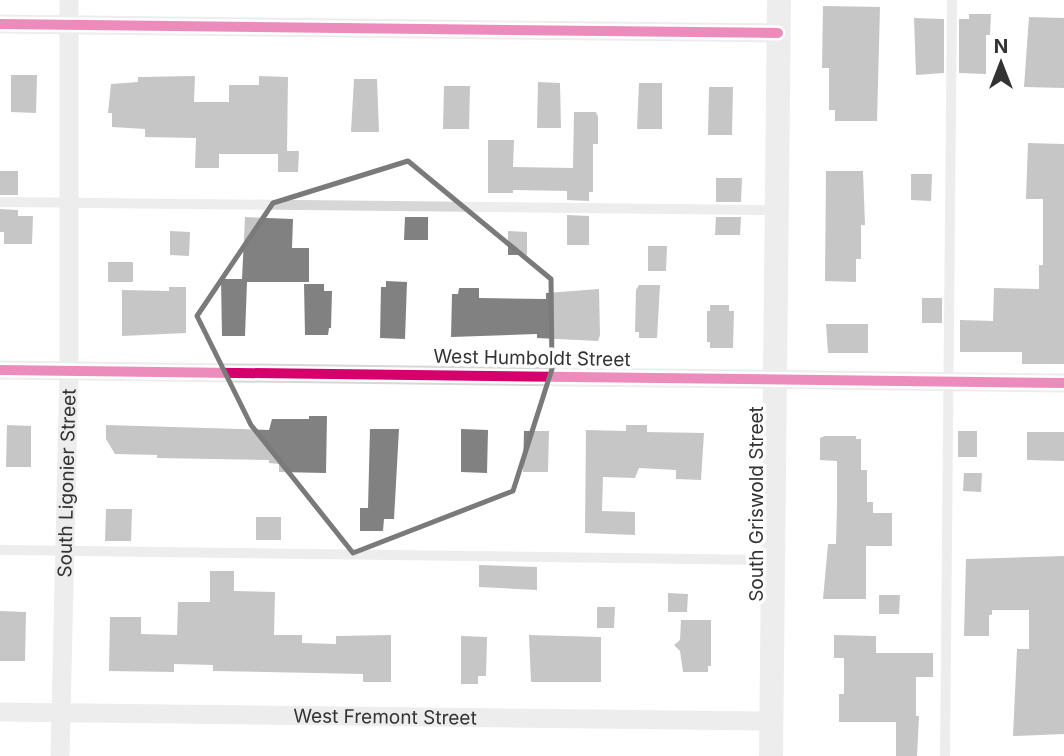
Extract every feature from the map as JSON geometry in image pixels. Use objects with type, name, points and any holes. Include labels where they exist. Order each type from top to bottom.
[{"type":"street","name":"South Ligonier Street","points":[[60,756],[69,370],[69,0]]},
{"type":"street","name":"South Griswold Street","points":[[771,756],[779,0]]},
{"type":"street","points":[[0,24],[778,33]]},
{"type":"street","name":"West Humboldt Street","points":[[0,370],[1064,383]]},
{"type":"street","name":"West Fremont Street","points":[[0,712],[772,721]]},
{"type":"lane","points":[[946,756],[952,0]]},
{"type":"lane","points":[[0,202],[776,210]]},
{"type":"lane","points":[[0,550],[773,560]]},
{"type":"highlighted area","points":[[408,161],[551,279],[552,369],[513,491],[353,553],[251,425],[197,316],[273,203]]},
{"type":"building","points":[[823,6],[880,7],[877,121],[835,121],[835,110],[829,110],[829,68],[822,68]]},
{"type":"building","points":[[969,14],[991,14],[990,35],[986,35],[986,74],[959,73],[959,19],[969,19]]},
{"type":"building","points":[[1029,17],[1064,18],[1064,88],[1024,87]]},
{"type":"building","points":[[914,18],[944,19],[944,73],[916,75]]},
{"type":"building","points":[[11,75],[37,75],[36,113],[11,112]]},
{"type":"building","points":[[195,76],[194,102],[229,102],[229,85],[259,85],[259,76],[288,77],[287,151],[299,151],[298,172],[278,172],[278,154],[219,154],[219,168],[195,168],[196,138],[145,137],[145,129],[112,127],[112,113],[108,113],[111,84],[138,82],[138,77]]},
{"type":"building","points":[[354,79],[377,79],[379,132],[351,132]]},
{"type":"building","points":[[538,82],[560,83],[561,128],[537,128]]},
{"type":"building","points":[[639,83],[662,83],[662,129],[637,129]]},
{"type":"building","points":[[444,86],[470,86],[469,129],[443,129]]},
{"type":"building","points":[[709,87],[733,87],[732,135],[708,135]]},
{"type":"building","points":[[574,112],[596,112],[598,117],[598,144],[593,144],[593,192],[589,192],[589,201],[567,200],[567,191],[513,190],[513,193],[488,193],[488,140],[514,140],[513,167],[573,168]]},
{"type":"building","points":[[1028,143],[1064,144],[1064,364],[1022,364],[1022,352],[960,352],[960,320],[993,321],[994,288],[1039,289],[1039,265],[1043,265],[1043,199],[1026,199]]},
{"type":"building","points":[[0,171],[18,171],[18,195],[0,195]]},
{"type":"building","points":[[826,171],[863,171],[865,225],[861,225],[861,259],[856,259],[856,282],[825,281]]},
{"type":"building","points":[[911,174],[932,174],[931,201],[911,200]]},
{"type":"building","points":[[716,178],[742,178],[741,202],[716,202]]},
{"type":"building","points":[[0,209],[18,210],[18,216],[33,216],[32,244],[4,244],[4,232],[0,232]]},
{"type":"building","points":[[567,215],[589,216],[589,245],[567,245]]},
{"type":"building","points":[[245,217],[293,219],[292,248],[309,248],[309,282],[247,282],[245,336],[222,336],[221,279],[242,279]]},
{"type":"building","points":[[405,217],[428,217],[428,240],[404,240]]},
{"type":"building","points":[[716,217],[741,217],[740,235],[715,235]]},
{"type":"building","points":[[170,231],[190,232],[189,256],[170,255]]},
{"type":"building","points":[[508,231],[527,232],[527,255],[508,255]]},
{"type":"building","points":[[648,246],[667,246],[666,271],[648,271]]},
{"type":"building","points":[[108,262],[133,262],[133,282],[108,282]]},
{"type":"building","points":[[386,281],[407,282],[405,339],[380,338],[381,287],[386,287]]},
{"type":"building","points":[[304,284],[324,284],[324,291],[332,291],[331,328],[328,335],[305,335]]},
{"type":"building","points":[[639,285],[660,285],[657,338],[639,338],[639,332],[635,332],[636,290]]},
{"type":"building","points":[[169,287],[186,287],[186,333],[122,336],[122,290],[169,291]]},
{"type":"building","points":[[459,288],[479,288],[479,298],[546,299],[546,293],[599,289],[598,341],[537,338],[537,334],[451,337],[452,294],[458,294]]},
{"type":"building","points":[[922,298],[942,298],[942,323],[922,323]]},
{"type":"building","points":[[710,305],[729,305],[729,311],[734,311],[733,348],[710,348],[710,342],[707,342],[707,311],[710,311]]},
{"type":"building","points":[[826,324],[868,324],[868,353],[828,353]]},
{"type":"building","points":[[309,416],[327,416],[326,473],[279,472],[279,464],[269,463],[269,460],[157,458],[157,455],[115,454],[106,439],[106,425],[269,430],[272,419],[309,419]]},
{"type":"building","points":[[7,425],[31,426],[31,467],[6,467]]},
{"type":"building","points":[[626,425],[647,425],[647,432],[704,433],[701,480],[676,479],[676,470],[639,468],[635,478],[603,477],[602,511],[635,512],[635,535],[585,533],[586,430],[626,431]]},
{"type":"building","points":[[370,429],[399,429],[394,519],[384,519],[383,531],[360,531],[360,508],[368,508]]},
{"type":"building","points":[[461,429],[488,430],[487,473],[461,472]]},
{"type":"building","points":[[524,431],[549,431],[548,472],[523,472]]},
{"type":"building","points":[[958,431],[977,431],[977,457],[958,457]]},
{"type":"building","points":[[1027,432],[1064,432],[1064,461],[1027,460]]},
{"type":"building","points":[[856,436],[856,439],[861,439],[861,470],[867,470],[867,502],[873,502],[873,513],[892,513],[892,546],[866,546],[866,599],[823,599],[828,544],[836,544],[837,505],[837,461],[820,460],[820,438]]},
{"type":"building","points":[[964,473],[982,473],[981,492],[963,491]]},
{"type":"building","points":[[106,509],[132,509],[131,541],[105,541]]},
{"type":"building","points":[[256,517],[281,517],[281,540],[256,540]]},
{"type":"building","points":[[1064,556],[1064,734],[1013,736],[1017,649],[1029,649],[1029,610],[992,610],[992,615],[989,615],[989,636],[964,636],[966,559]]},
{"type":"building","points":[[479,565],[537,567],[537,590],[479,587]]},
{"type":"building","points":[[210,571],[234,571],[234,591],[275,592],[274,635],[302,635],[302,643],[336,644],[336,636],[391,635],[391,682],[363,682],[363,674],[213,671],[213,665],[174,664],[174,672],[109,671],[110,617],[141,617],[141,634],[177,635],[178,602],[210,602]]},
{"type":"building","points":[[668,593],[688,594],[687,612],[668,612]]},
{"type":"building","points":[[879,595],[900,595],[899,614],[879,614]]},
{"type":"building","points":[[597,607],[615,607],[614,628],[597,628]]},
{"type":"building","points":[[0,611],[26,612],[25,661],[0,661]]},
{"type":"building","points":[[681,620],[711,620],[711,666],[708,666],[708,672],[683,672],[680,651],[674,645],[680,640]]},
{"type":"building","points":[[529,635],[601,637],[601,682],[531,682]]},
{"type":"building","points":[[834,635],[876,636],[876,653],[933,653],[933,677],[916,677],[916,716],[919,716],[917,756],[896,756],[896,722],[839,722],[839,694],[844,694],[844,658],[834,658]]},
{"type":"building","points":[[461,636],[487,637],[486,676],[478,676],[478,684],[461,684]]},
{"type":"cycle path","points":[[0,24],[778,33]]},
{"type":"cycle path","points":[[0,370],[1064,383]]}]
